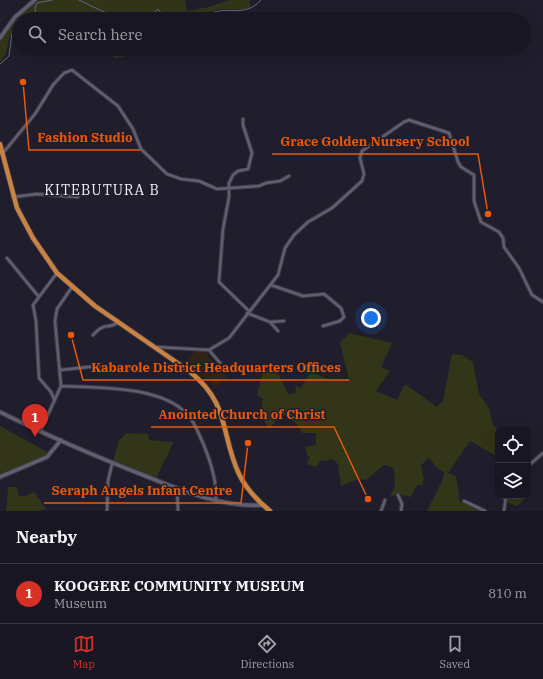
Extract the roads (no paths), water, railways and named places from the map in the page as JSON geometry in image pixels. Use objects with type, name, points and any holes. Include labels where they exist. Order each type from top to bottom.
[{"type":"highway","points":[[0,144],[12,197],[26,228],[57,273],[72,287],[195,376],[210,392],[223,418],[239,475],[251,493],[270,511]]},
{"type":"street","points":[[21,12],[35,0]]},
{"type":"street","points":[[0,38],[12,21]]},
{"type":"street","points":[[3,153],[36,114],[53,85],[64,73],[72,70],[118,106],[133,129],[139,147],[163,172],[172,176],[199,182],[216,189],[259,186],[266,183],[280,181],[290,176]]},
{"type":"street","points":[[243,119],[252,155],[248,169],[238,171],[233,175],[228,189],[219,282],[248,312],[270,322],[278,331]]},
{"type":"street","points":[[154,347],[209,350],[229,338],[278,275],[285,248],[294,235],[305,224],[332,208],[362,181],[364,174],[360,158],[362,151],[409,120],[450,133],[458,162],[461,167],[474,175],[474,201],[481,222],[499,232],[503,238],[504,247],[520,268],[532,295],[543,302]]},
{"type":"street","points":[[12,197],[36,194],[78,197]]},
{"type":"street","points":[[6,258],[39,297]]},
{"type":"street","points":[[54,399],[51,392],[39,378],[36,320],[33,305],[57,273]]},
{"type":"street","points":[[270,285],[303,296],[324,294],[332,300],[343,310],[343,319],[323,326]]},
{"type":"street","points":[[41,430],[61,386],[56,336],[56,313],[72,287]]},
{"type":"street","points":[[270,322],[284,320]]},
{"type":"street","points":[[93,335],[100,327],[114,325],[119,322]]},
{"type":"street","points":[[209,350],[220,363]]},
{"type":"street","points":[[60,370],[98,366],[148,370]]},
{"type":"street","points":[[61,386],[105,387],[141,392],[161,399],[185,412],[196,428],[209,458],[215,482],[216,499]]},
{"type":"street","points":[[0,412],[112,464],[177,488],[238,504],[262,505]]},
{"type":"street","points":[[0,477],[48,457],[61,440]]},
{"type":"street","points":[[531,463],[543,453]]},
{"type":"street","points":[[107,511],[109,474],[112,464]]},
{"type":"street","points":[[177,488],[178,511]]},
{"type":"street","points":[[398,495],[402,504],[401,511]]},
{"type":"street","points":[[504,511],[506,499]]},
{"type":"street","points":[[382,511],[385,500]]},
{"type":"street","points":[[464,501],[485,511]]},
{"type":"waterway","points":[[36,12],[37,3],[52,0]]},
{"type":"waterway","points":[[79,0],[104,12]]},
{"type":"waterway","points":[[215,12],[223,10],[246,10],[261,0]]},
{"type":"waterway","points":[[155,12],[158,9],[160,12]]},
{"type":"waterway","points":[[0,64],[9,56],[12,33]]},
{"type":"place","name":"Fashion Studio","points":[[23,82]]},
{"type":"place","name":"Grace Golden Nursery School","points":[[488,214]]},
{"type":"place","name":"Kabarole District Headquarters Offices","points":[[71,335]]},
{"type":"place","name":"KOOGERE COMMUNITY MUSEUM","points":[[35,437]]},
{"type":"place","name":"Seraph Angels Infant Centre","points":[[248,443]]},
{"type":"place","name":"Anointed Church of Christ","points":[[368,499]]},
{"type":"district","name":"KITEBUTURA B","points":[[102,190]]}]
